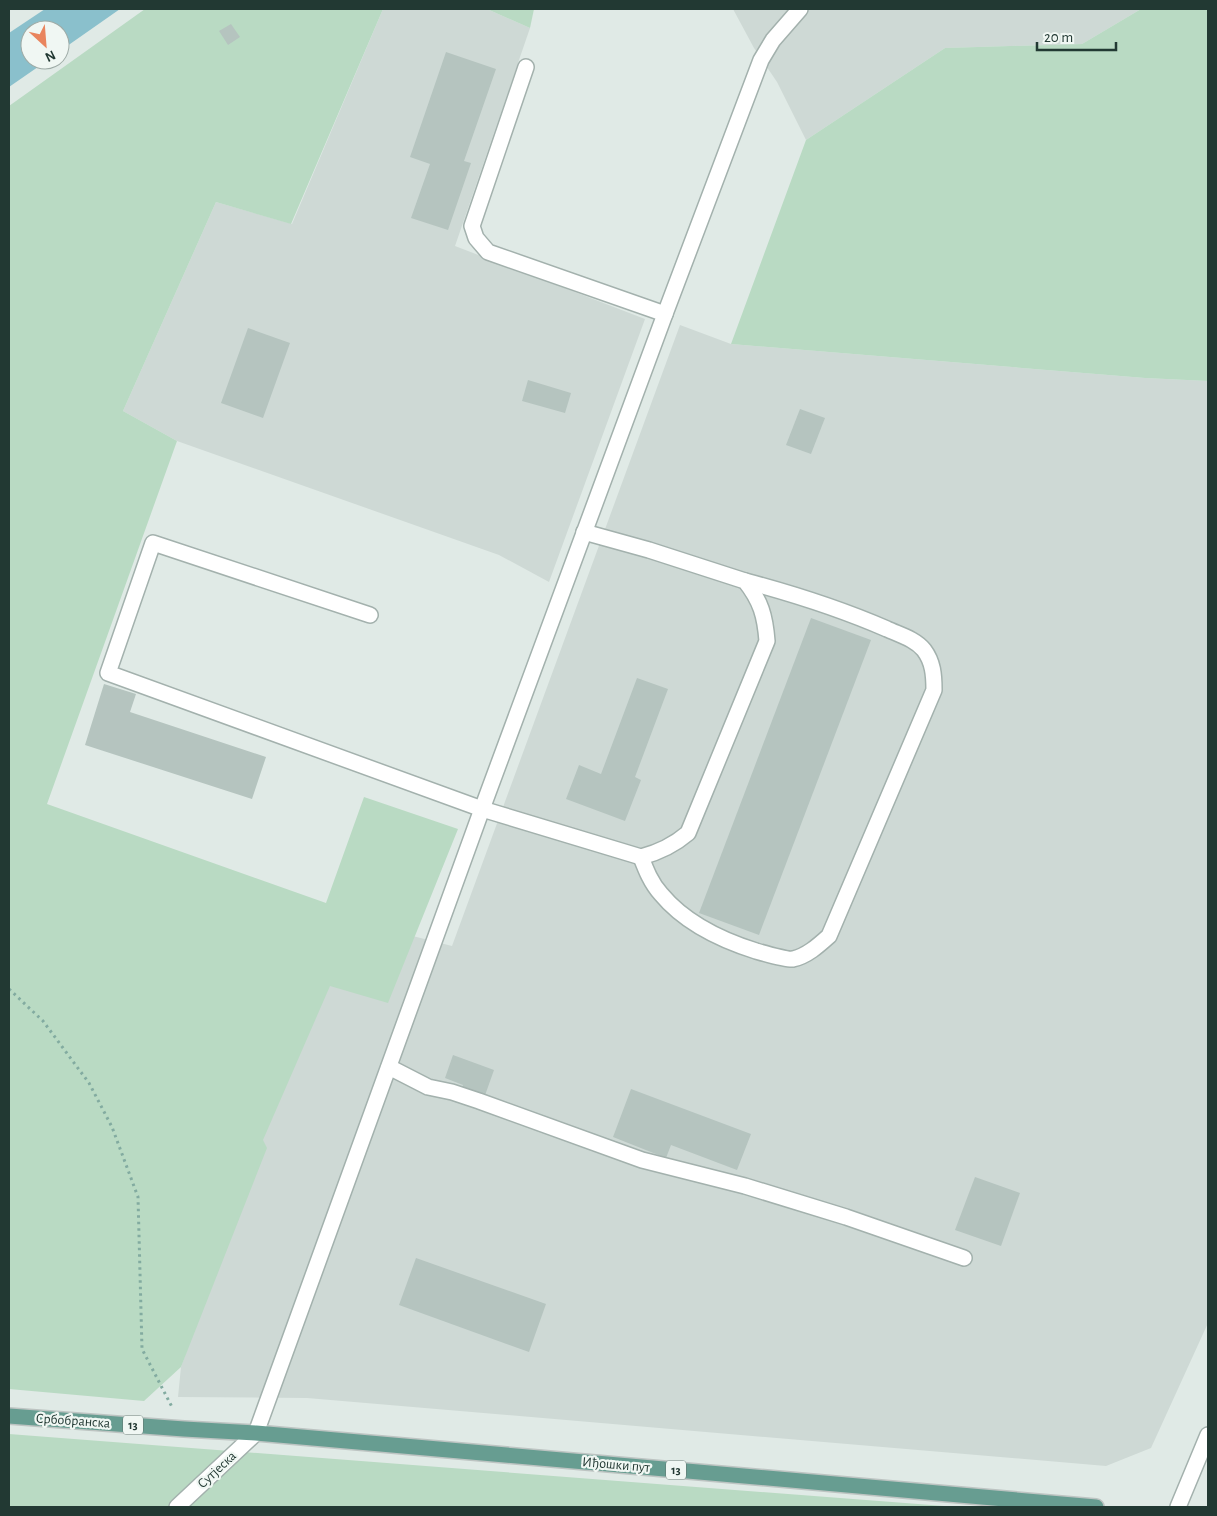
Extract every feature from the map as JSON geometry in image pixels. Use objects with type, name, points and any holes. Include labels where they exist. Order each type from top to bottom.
[{"type":"main road","name":"Србобранска","points":[[9,1416],[256,1433]]},
{"type":"main road","name":"Иђошки пут","points":[[256,1433],[1096,1507]]},
{"type":"street","points":[[256,1433],[482,809],[761,60],[773,40],[800,9]]},
{"type":"street","points":[[526,68],[472,226],[476,238],[488,252],[665,314]]},
{"type":"street","points":[[584,532],[825,604],[864,619],[915,641],[930,660],[934,675],[934,690],[829,936],[808,952],[792,959],[736,945],[708,931],[684,916],[660,893],[649,876],[641,857]]},
{"type":"street","points":[[370,615],[153,542],[108,673],[482,809],[641,857],[669,848],[688,833],[767,641],[766,623],[760,605],[754,592],[745,581]]},
{"type":"street","points":[[389,1067],[428,1087],[452,1092],[479,1101],[642,1160],[744,1186],[846,1217],[964,1258]]},
{"type":"street","name":"Сутјеска","points":[[178,1507],[256,1433]]},
{"type":"street","points":[[1178,1507],[1208,1435]]},
{"type":"path","points":[[9,989],[43,1021],[89,1083],[112,1127],[138,1197],[142,1349],[184,1429]]},
{"type":"shaded area","points":[[383,9],[487,9],[530,28],[455,246],[645,319],[549,582],[499,555],[177,441],[123,411],[216,202],[292,224]]},
{"type":"shaded area","points":[[733,9],[1141,9],[1082,44],[945,48],[806,140],[777,82],[754,48]]},
{"type":"shaded area","points":[[680,325],[731,344],[1145,378],[1208,381],[1208,1323],[1151,1448],[1106,1466],[307,1398],[178,1397],[181,1367],[342,918],[452,946]]},
{"type":"green space","points":[[145,9],[383,9],[291,224],[216,202],[123,411],[177,441],[47,804],[326,903],[364,797],[458,829],[388,1003],[330,986],[263,1140],[267,1148],[181,1367],[144,1401],[9,1389],[9,106],[59,70],[70,70],[70,62]]},
{"type":"green space","points":[[487,9],[534,9],[530,28]]},
{"type":"green space","points":[[1141,9],[1208,9],[1208,381],[1145,378],[731,344],[806,140],[945,48],[1082,44]]},
{"type":"green space","points":[[9,1434],[957,1507],[9,1507]]},
{"type":"water","points":[[45,9],[120,9],[70,44],[70,20],[28,20]]},
{"type":"water","points":[[20,26],[20,70],[34,70],[9,87],[9,33]]},
{"type":"building","points":[[231,24],[240,37],[228,45],[219,31]]},
{"type":"building","points":[[446,52],[496,69],[464,161],[471,163],[448,230],[411,218],[430,164],[410,157]]},
{"type":"building","points":[[248,328],[290,343],[263,418],[221,403]]},
{"type":"building","points":[[528,380],[571,393],[565,413],[522,401]]},
{"type":"building","points":[[800,409],[825,418],[811,454],[786,445]]},
{"type":"building","points":[[811,618],[871,640],[759,935],[699,913]]},
{"type":"building","points":[[637,678],[668,689],[635,777],[641,780],[625,821],[566,799],[579,765],[601,774]]},
{"type":"building","points":[[104,684],[136,694],[130,712],[266,757],[252,799],[85,745]]},
{"type":"building","points":[[453,1055],[494,1070],[483,1101],[460,1092],[463,1085],[445,1078]]},
{"type":"building","points":[[631,1089],[751,1134],[737,1170],[671,1145],[666,1158],[613,1137]]},
{"type":"building","points":[[975,1177],[1020,1193],[1001,1246],[955,1230]]},
{"type":"building","points":[[416,1258],[546,1304],[529,1352],[399,1305]]}]
